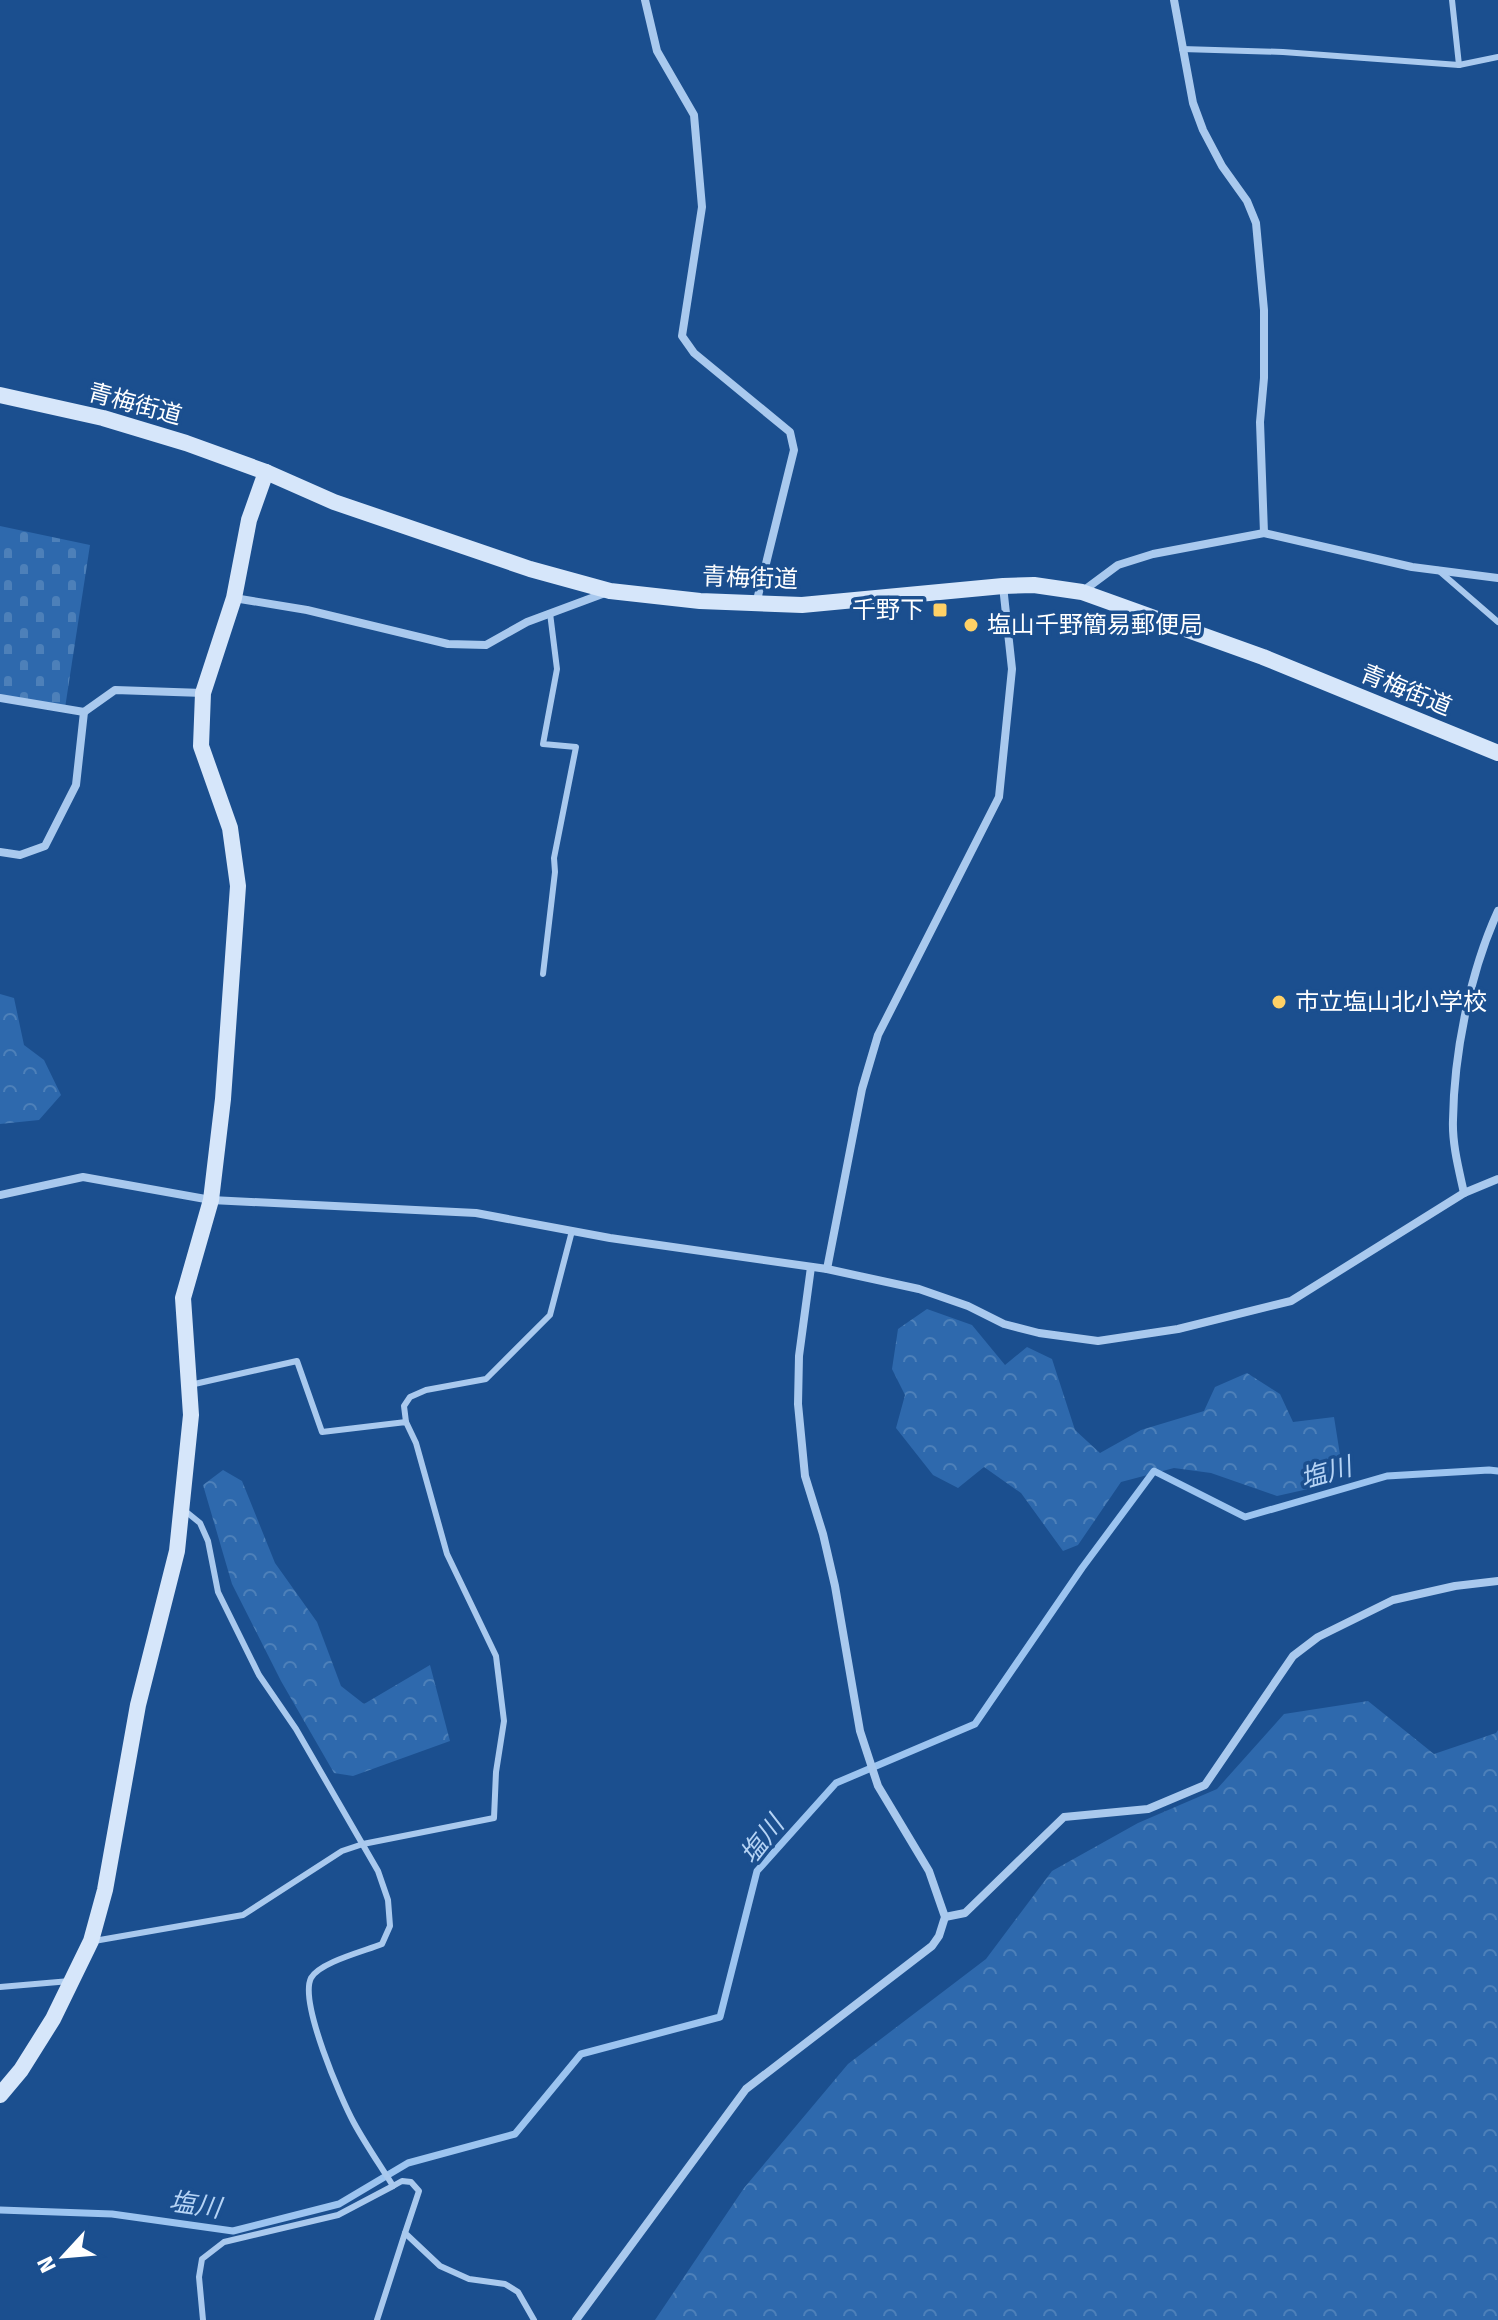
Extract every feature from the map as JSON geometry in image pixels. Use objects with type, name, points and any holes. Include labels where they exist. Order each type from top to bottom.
[{"type":"street","points":[[645,0],[657,51],[694,115],[702,207],[682,336],[694,353],[790,432],[794,450],[756,605]]},
{"type":"street","points":[[1174,0],[1193,103],[1203,130],[1222,166],[1247,201],[1256,223],[1264,310],[1264,378],[1260,422],[1264,533]]},
{"type":"street","name":"青梅街道","points":[[0,395],[117,422],[186,443],[266,472],[334,502],[530,569],[610,591],[756,605],[802,605],[1003,586],[1034,585],[1082,592],[1263,657],[1498,753]]},
{"type":"street","points":[[0,2095],[21,2070],[74,1981],[91,1941],[105,1890],[138,1705],[177,1551],[191,1415],[183,1298],[211,1200],[223,1099],[238,886],[230,828],[201,746],[203,693],[234,598],[249,520],[266,472]]},
{"type":"street","points":[[1082,592],[1118,565],[1264,533],[1336,552],[1498,578]]},
{"type":"street","points":[[827,1269],[862,1089],[878,1035],[999,797],[1012,669],[1003,586]]},
{"type":"street","points":[[234,598],[307,610],[448,644],[486,645],[527,622],[610,591]]},
{"type":"street","points":[[0,698],[84,712],[115,690],[203,693]]},
{"type":"street","points":[[0,852],[20,855],[45,846],[76,785],[84,712]]},
{"type":"street","points":[[1464,1193],[1453,1122],[1458,1055],[1482,946],[1498,911]]},
{"type":"street","points":[[0,1195],[83,1177],[211,1200],[476,1213],[572,1231],[827,1269],[919,1289],[968,1306],[1004,1324],[1039,1333],[1098,1341],[1178,1329],[1291,1301],[1464,1193],[1498,1179]]},
{"type":"street","points":[[576,2320],[746,2089],[932,1946],[945,1917],[929,1871],[878,1786],[860,1731],[835,1586],[805,1476],[798,1404],[799,1356],[811,1267]]},
{"type":"street","points":[[945,1917],[965,1913],[1064,1817],[1148,1809],[1205,1785],[1293,1656],[1318,1637],[1393,1600],[1455,1586],[1498,1581]]},
{"type":"lane","points":[[1452,0],[1459,65]]},
{"type":"lane","points":[[1182,49],[1283,52],[1459,65],[1498,57]]},
{"type":"lane","points":[[1438,570],[1498,622]]},
{"type":"lane","points":[[543,974],[554,858],[576,747],[543,744],[557,669],[550,613]]},
{"type":"lane","points":[[91,1941],[243,1915],[342,1851],[494,1818],[496,1772],[504,1721],[496,1656],[447,1554],[416,1443],[406,1422],[404,1406],[410,1397],[426,1390],[486,1379],[550,1315],[572,1231]]},
{"type":"lane","points":[[190,1385],[297,1361],[322,1432],[406,1422]]},
{"type":"lane","points":[[182,1508],[200,1523],[208,1541],[218,1592],[259,1675],[296,1729],[310,1758],[363,1844],[378,1871],[388,1900],[390,1926],[382,1944],[322,1967],[312,1977],[308,1988],[309,2008],[318,2038],[354,2122],[393,2186]]},
{"type":"lane","points":[[0,1987],[74,1981]]},
{"type":"lane","points":[[203,2320],[199,2277],[202,2259],[224,2242],[338,2215],[402,2181],[411,2182],[419,2191],[377,2320]]},
{"type":"lane","points":[[405,2233],[440,2266],[469,2279],[505,2284],[518,2292],[534,2320]]},
{"type":"green space","points":[[0,526],[90,545],[65,708],[0,698]]},
{"type":"green space","points":[[0,994],[14,998],[24,1045],[44,1060],[61,1095],[39,1120],[0,1124]]},
{"type":"green space","points":[[927,1309],[972,1325],[1005,1365],[1027,1347],[1052,1359],[1075,1430],[1100,1453],[1141,1430],[1204,1411],[1215,1387],[1247,1373],[1280,1394],[1293,1422],[1334,1417],[1341,1461],[1317,1487],[1277,1496],[1211,1473],[1174,1468],[1121,1482],[1078,1545],[1063,1551],[1021,1493],[984,1467],[958,1488],[933,1475],[896,1428],[905,1395],[892,1369],[898,1329]]},
{"type":"green space","points":[[223,1470],[242,1481],[275,1563],[317,1622],[341,1686],[364,1704],[430,1665],[450,1741],[353,1776],[334,1773],[281,1681],[232,1584],[203,1485]]},
{"type":"green space","points":[[1368,1701],[1434,1754],[1498,1730],[1498,2320],[655,2320],[744,2188],[848,2064],[986,1959],[1052,1871],[1138,1823],[1217,1789],[1284,1714]]},
{"type":"waterway","name":"塩川","points":[[0,2210],[112,2214],[233,2231],[339,2204],[408,2163],[515,2134],[581,2054],[720,2017],[757,1871],[836,1783],[975,1724],[1082,1568],[1154,1471],[1245,1517],[1387,1476],[1498,1471]]},
{"type":"place","name":"千野下","points":[[940,610]]},
{"type":"place","name":"塩山千野簡易郵便局","points":[[971,625]]},
{"type":"place","name":"市立塩山北小学校","points":[[1279,1002]]}]
